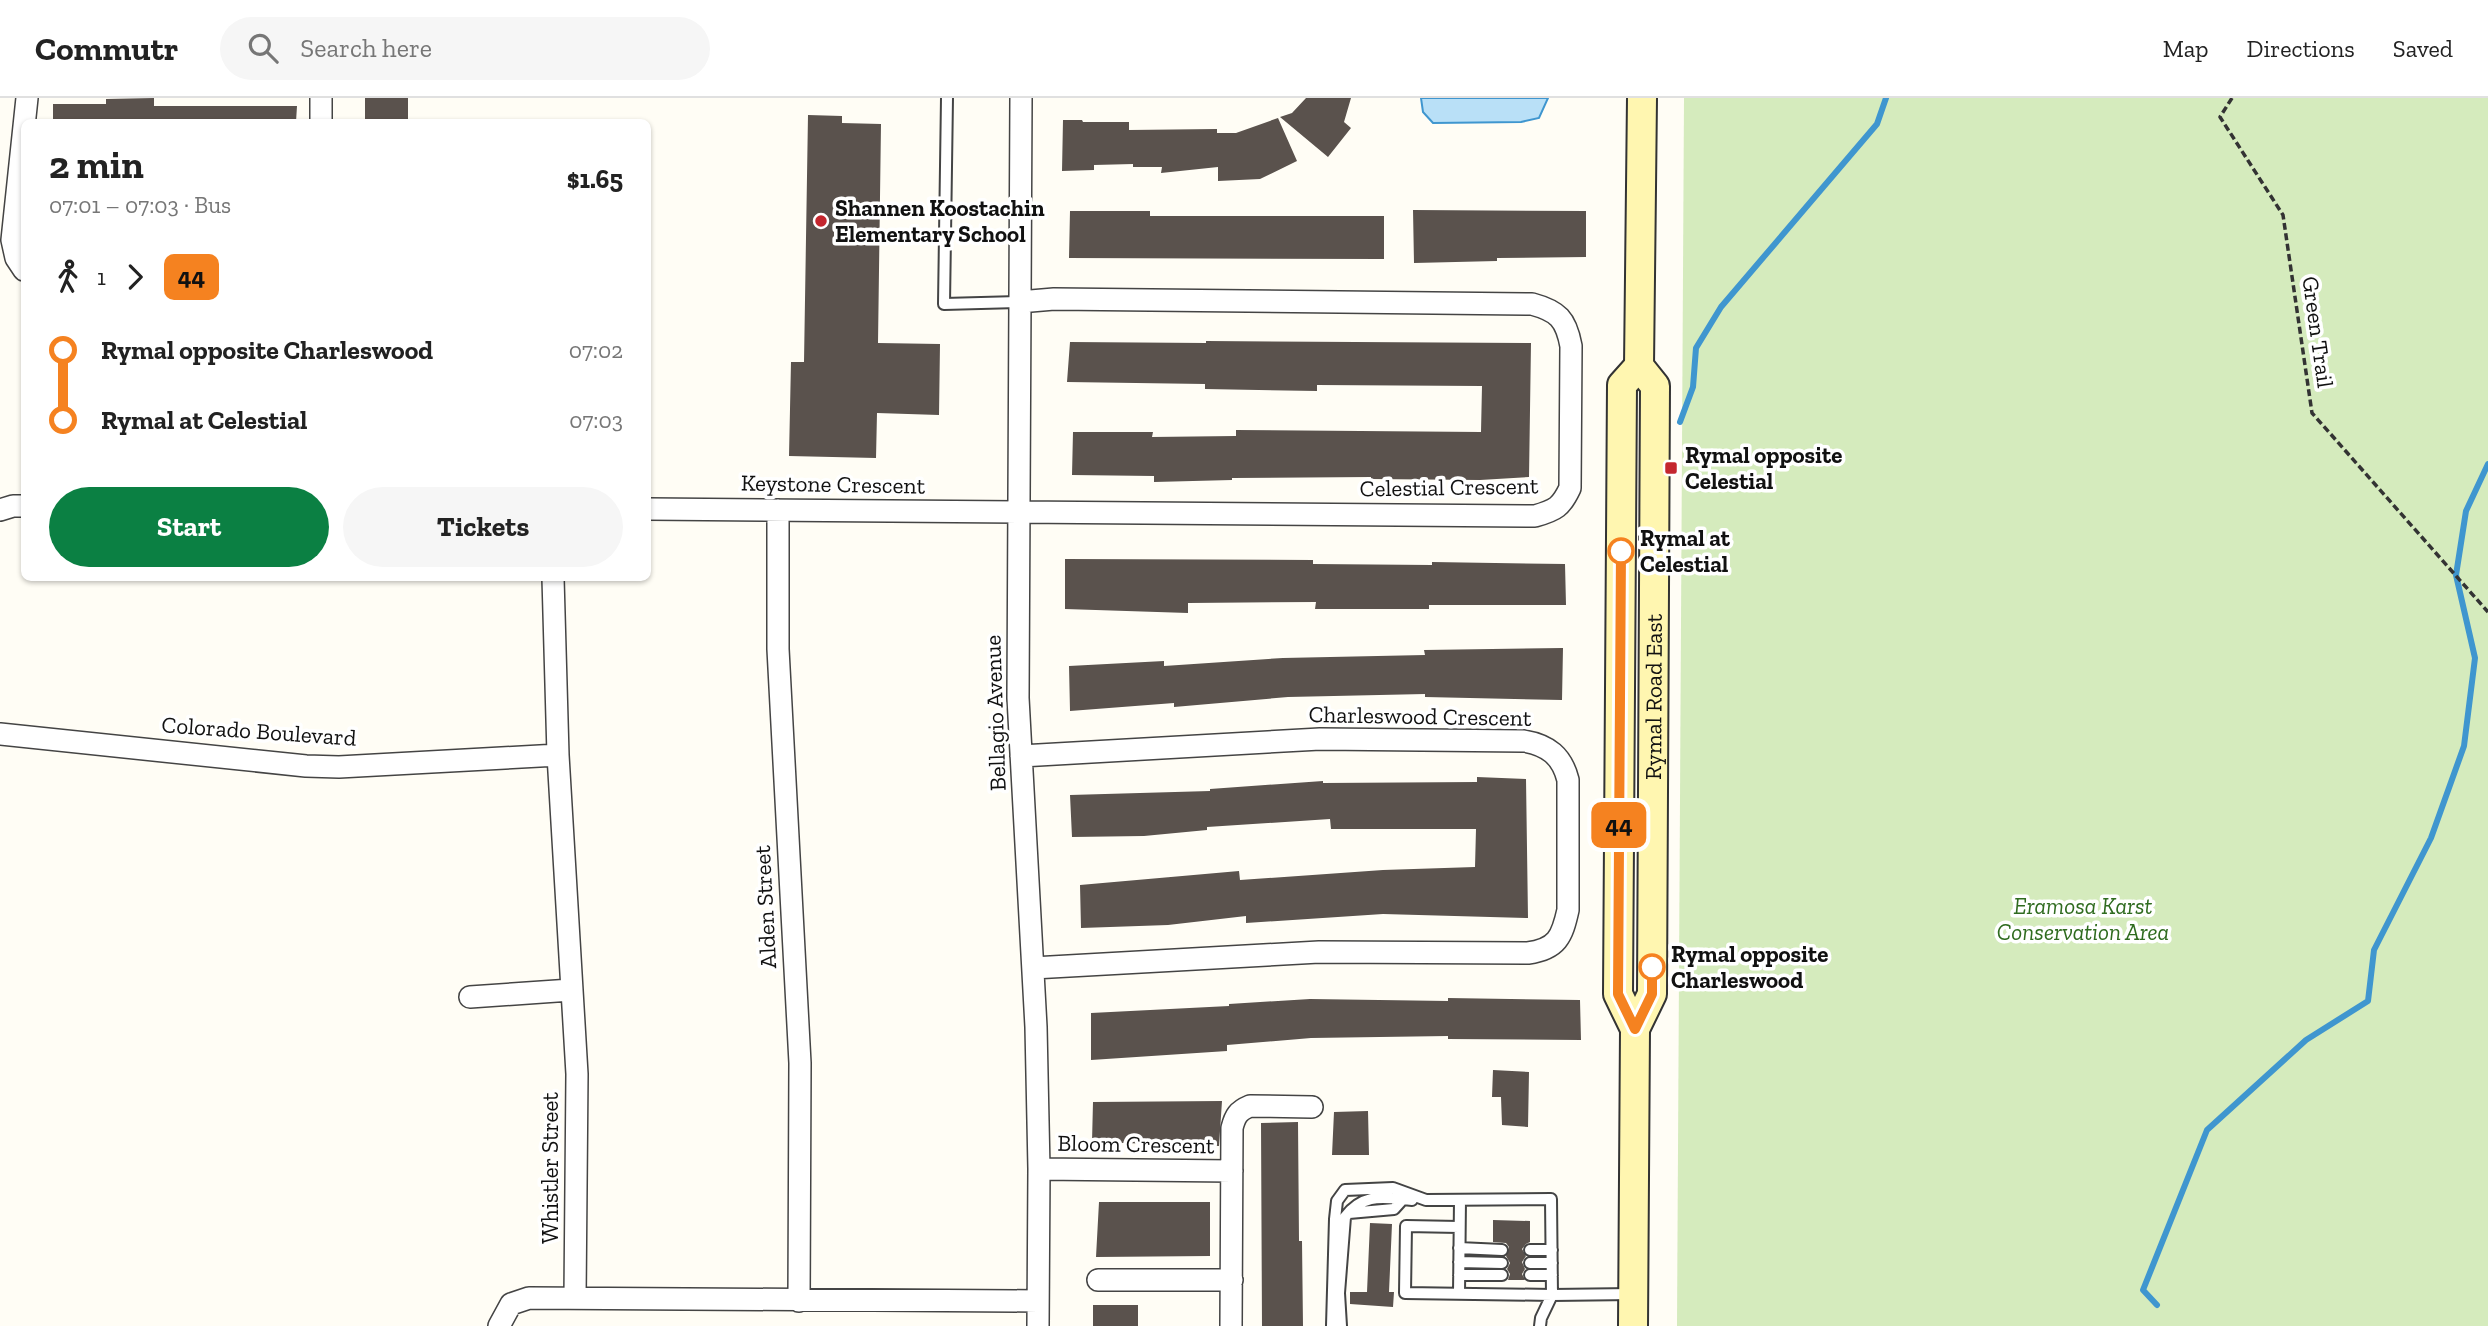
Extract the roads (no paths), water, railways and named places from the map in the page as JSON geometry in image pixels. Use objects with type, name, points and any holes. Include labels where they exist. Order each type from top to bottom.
[{"type":"main road","name":"Rymal Road East","points":[[1633,1326],[1635,1029],[1652,994],[1655,386],[1639,366],[1642,98]]},
{"type":"street","points":[[25,119],[27,98]]},
{"type":"street","points":[[321,98],[321,119]]},
{"type":"street","name":"Bellagio Avenue","points":[[1021,98],[1018,698],[1037,1027],[1038,1326]]},
{"type":"street","points":[[21,155],[12,240],[16,258],[21,266]]},
{"type":"street","name":"Celestial Crescent","points":[[1019,302],[1054,299],[1532,304],[1549,308],[1563,319],[1571,346],[1570,488],[1563,502],[1552,511],[1535,516],[1019,513]]},
{"type":"street","points":[[0,510],[21,506]]},
{"type":"street","name":"Keystone Crescent","points":[[651,509],[1019,513]]},
{"type":"street","name":"Alden Street","points":[[778,510],[778,649],[800,1063],[799,1301]]},
{"type":"street","name":"Whistler Street","points":[[553,581],[558,755],[577,1074],[575,1298]]},
{"type":"street","name":"Colorado Boulevard","points":[[0,734],[306,766],[558,755]]},
{"type":"street","name":"Charleswood Crescent","points":[[1021,756],[1320,739],[1524,741],[1540,744],[1553,751],[1564,766],[1568,780],[1568,910],[1564,930],[1556,942],[1545,951],[1319,952],[1032,968]]},
{"type":"street","points":[[470,997],[571,990]]},
{"type":"street","name":"Bloom Crescent","points":[[1231,1326],[1232,1128],[1235,1116],[1241,1109],[1250,1106],[1312,1107]]},
{"type":"street","name":"Bloom Crescent","points":[[1039,1169],[1232,1171]]},
{"type":"street","points":[[1098,1280],[1232,1280]]},
{"type":"street","points":[[499,1326],[511,1304],[529,1298],[1038,1301]]},
{"type":"lane","points":[[947,98],[944,304],[1019,302]]},
{"type":"lane","points":[[1332,1326],[1337,1200],[1345,1190],[1393,1188],[1426,1200]]},
{"type":"lane","points":[[1459,1294],[1460,1199]]},
{"type":"lane","points":[[1341,1326],[1339,1293],[1345,1217],[1364,1200],[1551,1199],[1552,1295],[1540,1326]]},
{"type":"lane","points":[[1459,1227],[1406,1226],[1405,1293],[1633,1294]]},
{"type":"lane","points":[[1459,1248],[1502,1250]]},
{"type":"lane","points":[[1530,1250],[1552,1250]]},
{"type":"lane","points":[[1459,1262],[1502,1263]]},
{"type":"lane","points":[[1530,1263],[1552,1263]]},
{"type":"lane","points":[[1459,1275],[1502,1275]]},
{"type":"lane","points":[[1530,1275],[1552,1275]]},
{"type":"water","points":[[1421,98],[1548,98],[1539,118],[1521,122],[1433,123],[1423,112]]},
{"type":"waterway","points":[[1680,422],[1693,387],[1696,348],[1721,307],[1877,124],[1886,98]]},
{"type":"waterway","points":[[2157,1305],[2143,1290],[2207,1130],[2306,1040],[2368,1001],[2374,950],[2431,838],[2464,746],[2475,658],[2456,575],[2466,511],[2488,464]]},
{"type":"place","name":"Shannen Koostachin Elementary School","points":[[821,221]]},
{"type":"place","name":"Rymal opposite Celestial","points":[[1671,468]]},
{"type":"place","name":"Rymal at Celestial","points":[[1621,551]]},
{"type":"place","name":"Rymal opposite Charleswood","points":[[1652,967]]},
{"type":"park label","name":"Eramosa Karst Conservation Area","points":[[2083,919]]}]
